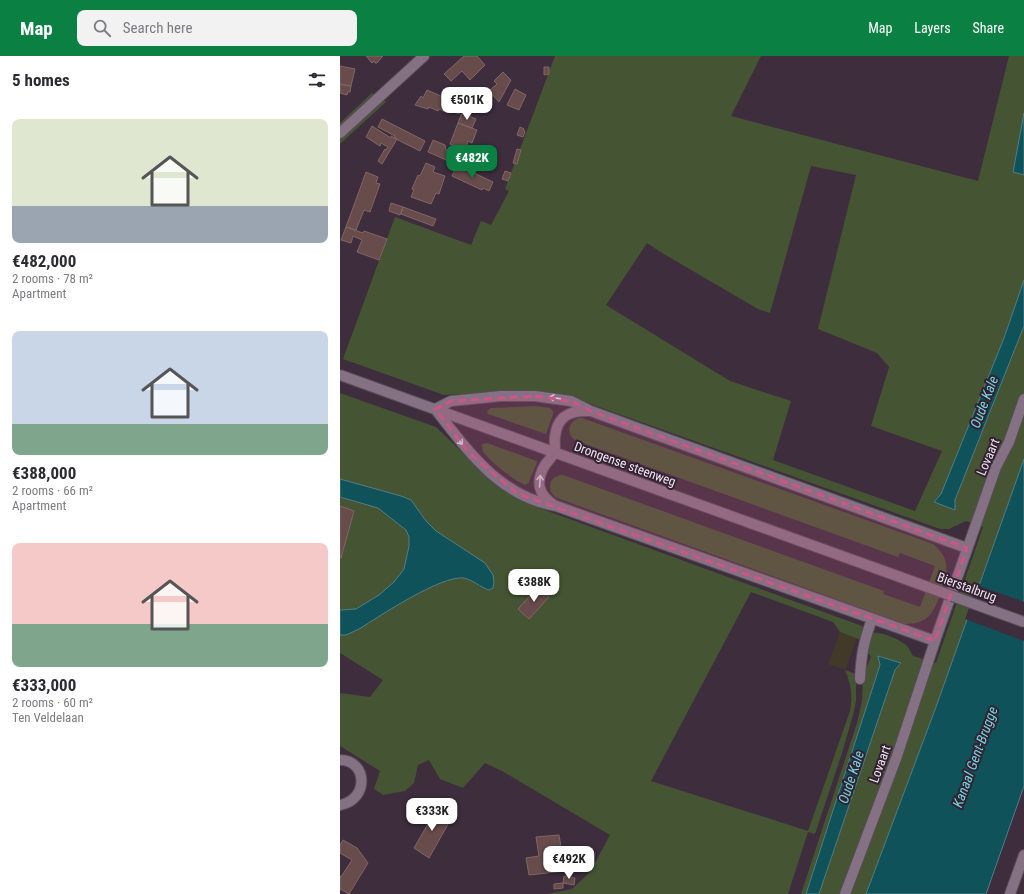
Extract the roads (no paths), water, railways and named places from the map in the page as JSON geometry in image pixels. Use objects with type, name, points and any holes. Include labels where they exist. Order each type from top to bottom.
[{"type":"street","points":[[340,133],[424,56]]},
{"type":"street","name":"Drongense steenweg","points":[[340,375],[900,577]]},
{"type":"street","points":[[934,641],[556,506],[540,504],[518,494],[496,479],[469,453],[435,409],[451,401],[501,396],[535,396],[571,401],[591,411],[967,548]]},
{"type":"street","name":"Lovaart","points":[[845,894],[897,756],[934,641],[996,467],[1009,442],[1024,399]]},
{"type":"street","points":[[556,506],[547,500],[541,492],[539,483],[543,470],[554,452],[557,427],[562,418],[570,413],[579,410],[591,411]]},
{"type":"street","name":"Bierstalbrug","points":[[900,577],[1024,622]]},
{"type":"street","points":[[860,679],[864,641],[872,619]]},
{"type":"street","points":[[340,760],[350,762],[360,774],[362,782],[357,796],[349,803],[340,805]]},
{"type":"street","points":[[1010,894],[1024,855]]},
{"type":"water","points":[[1024,113],[1024,175],[1013,172]]},
{"type":"water","name":"Oude Kale","points":[[1024,280],[1024,326],[955,500],[955,510],[934,502],[941,494],[1004,338]]},
{"type":"water","name":"Kanaal Gent-Brugge","points":[[1024,459],[1024,786],[986,894],[866,894],[936,707]]},
{"type":"water","points":[[340,479],[411,500],[426,521],[436,531],[485,563],[493,575],[493,588],[489,590],[464,578],[454,579],[426,589],[395,606],[359,629],[346,635],[340,635],[340,610],[356,609],[379,595],[394,582],[404,569],[409,546],[409,537],[406,530],[378,508],[340,497]]},
{"type":"water","name":"Oude Kale","points":[[878,656],[901,663],[895,670],[819,894],[806,894],[880,665]]}]
